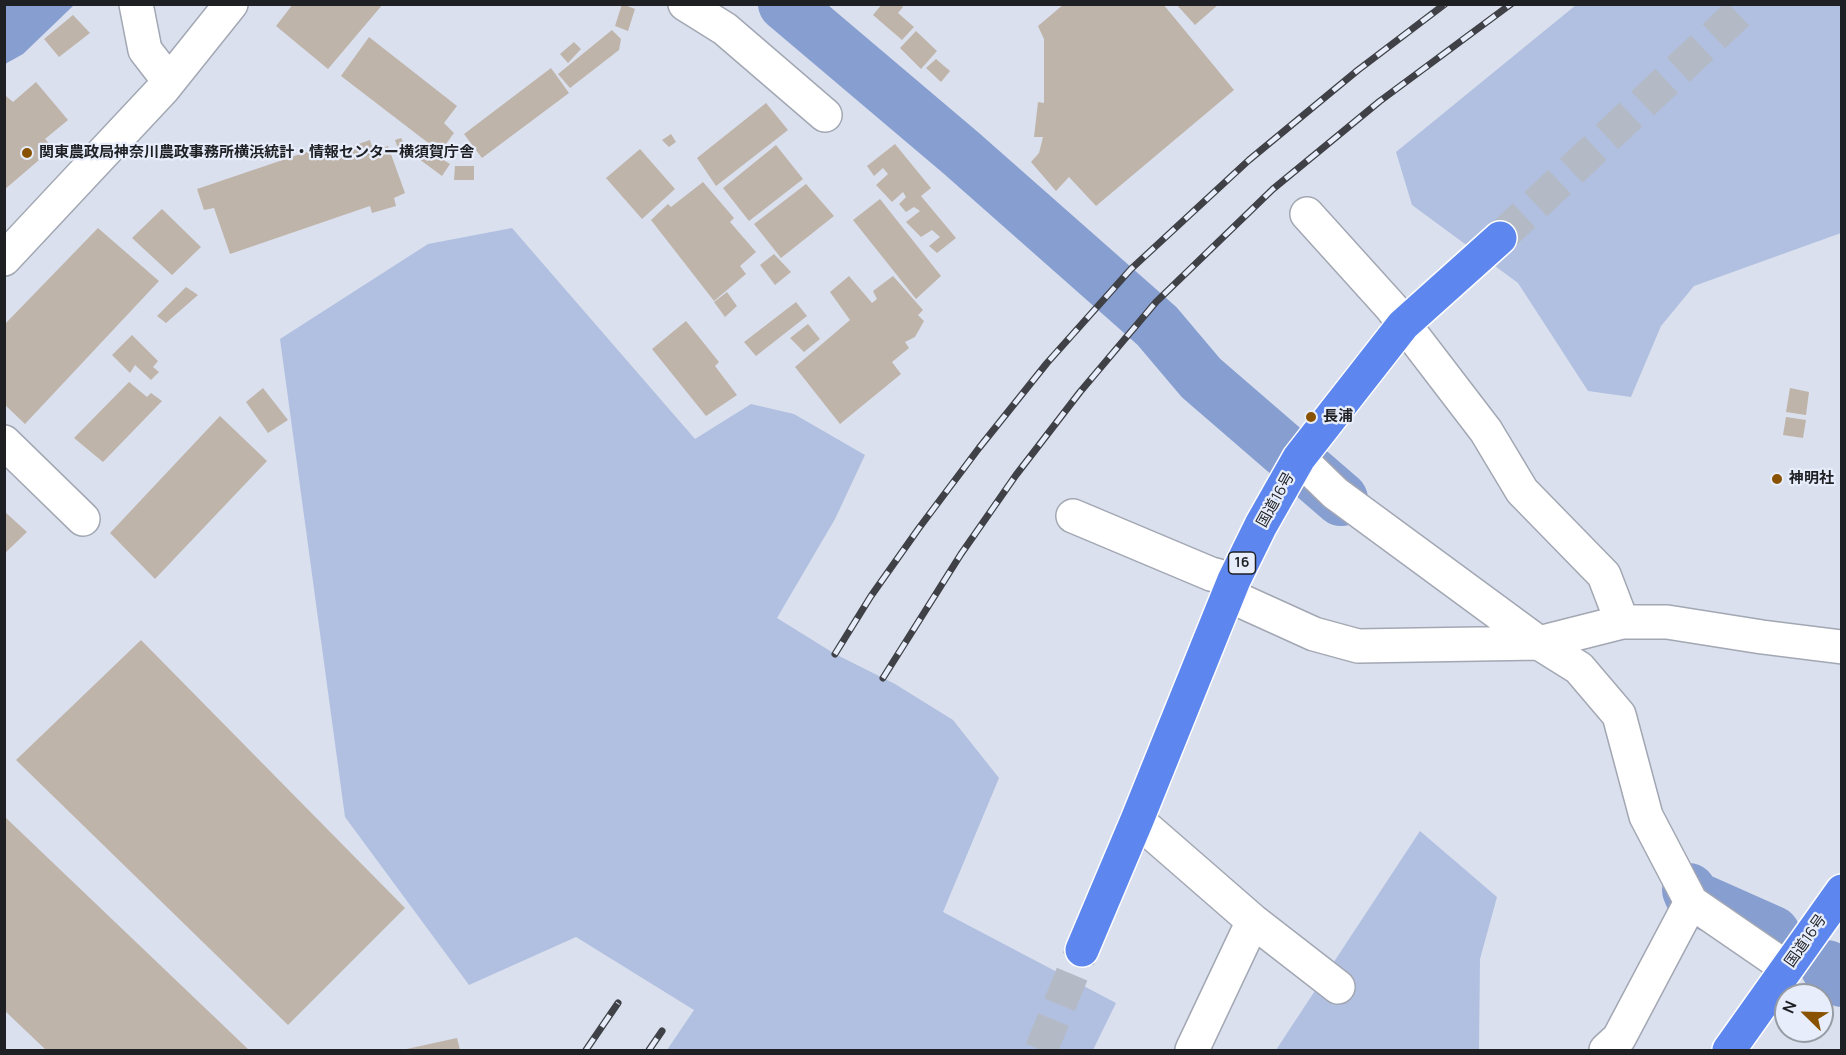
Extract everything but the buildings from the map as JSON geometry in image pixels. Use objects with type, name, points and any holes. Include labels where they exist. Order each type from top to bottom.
[{"type":"highway","name":"国道16号","points":[[1082,950],[1231,587],[1261,525],[1299,458],[1403,325],[1500,238]]},
{"type":"highway","name":"国道16号","points":[[1729,1050],[1842,891]]},
{"type":"street","points":[[136,4],[145,50],[169,81]]},
{"type":"street","points":[[4,259],[169,81],[231,4]]},
{"type":"street","points":[[685,4],[725,29],[825,115]]},
{"type":"street","points":[[1307,214],[1390,308],[1486,432],[1522,491],[1604,575],[1622,622]]},
{"type":"street","points":[[4,442],[83,519]]},
{"type":"street","points":[[1299,458],[1335,494],[1539,644],[1579,668],[1619,715],[1646,816],[1691,902],[1787,968]]},
{"type":"street","points":[[1073,516],[1211,574],[1314,634],[1358,646],[1539,644],[1622,622],[1666,622],[1842,647]]},
{"type":"street","points":[[1137,820],[1253,921],[1338,987]]},
{"type":"street","points":[[1606,1050],[1619,1038],[1691,902]]},
{"type":"street","points":[[1192,1050],[1253,921]]},
{"type":"shaded area","points":[[5,4],[74,5],[23,54],[5,64]]},
{"type":"shaded area","points":[[1576,5],[1841,5],[1841,233],[1694,286],[1661,326],[1631,397],[1588,391],[1518,283],[1412,205],[1396,152]]},
{"type":"shaded area","points":[[512,228],[695,439],[751,404],[794,414],[865,455],[835,519],[777,618],[835,654],[895,684],[953,720],[999,778],[943,912],[1116,1003],[1093,1050],[667,1050],[694,1010],[576,937],[469,985],[345,817],[280,339],[428,244]]},
{"type":"shaded area","points":[[1420,831],[1497,897],[1480,959],[1479,1050],[1276,1050]]},
{"type":"waterway","points":[[785,4],[961,153],[1157,326],[1201,378],[1341,499]]},
{"type":"waterway","points":[[1689,890],[1692,897],[1773,933]]},
{"type":"waterway","points":[[1827,967],[1838,973],[1842,980]]},
{"type":"tunnel","points":[[1500,238],[1748,4]]},
{"type":"tunnel","points":[[1041,1050],[1082,950]]},
{"type":"railway","points":[[835,654],[871,596],[979,448],[1047,363],[1131,269],[1249,160],[1358,70],[1445,4]]},
{"type":"railway","points":[[883,678],[961,554],[1016,475],[1080,392],[1156,302],[1273,189],[1380,101],[1511,4]]},
{"type":"railway","points":[[586,1050],[618,1003]]},
{"type":"railway","points":[[649,1050],[662,1031]]},
{"type":"place","name":"関東農政局神奈川農政事務所横浜統計・情報センター横須賀庁舎","points":[[27,153]]},
{"type":"place","name":"長浦","points":[[1311,417]]},
{"type":"place","name":"神明社","points":[[1777,479]]}]
